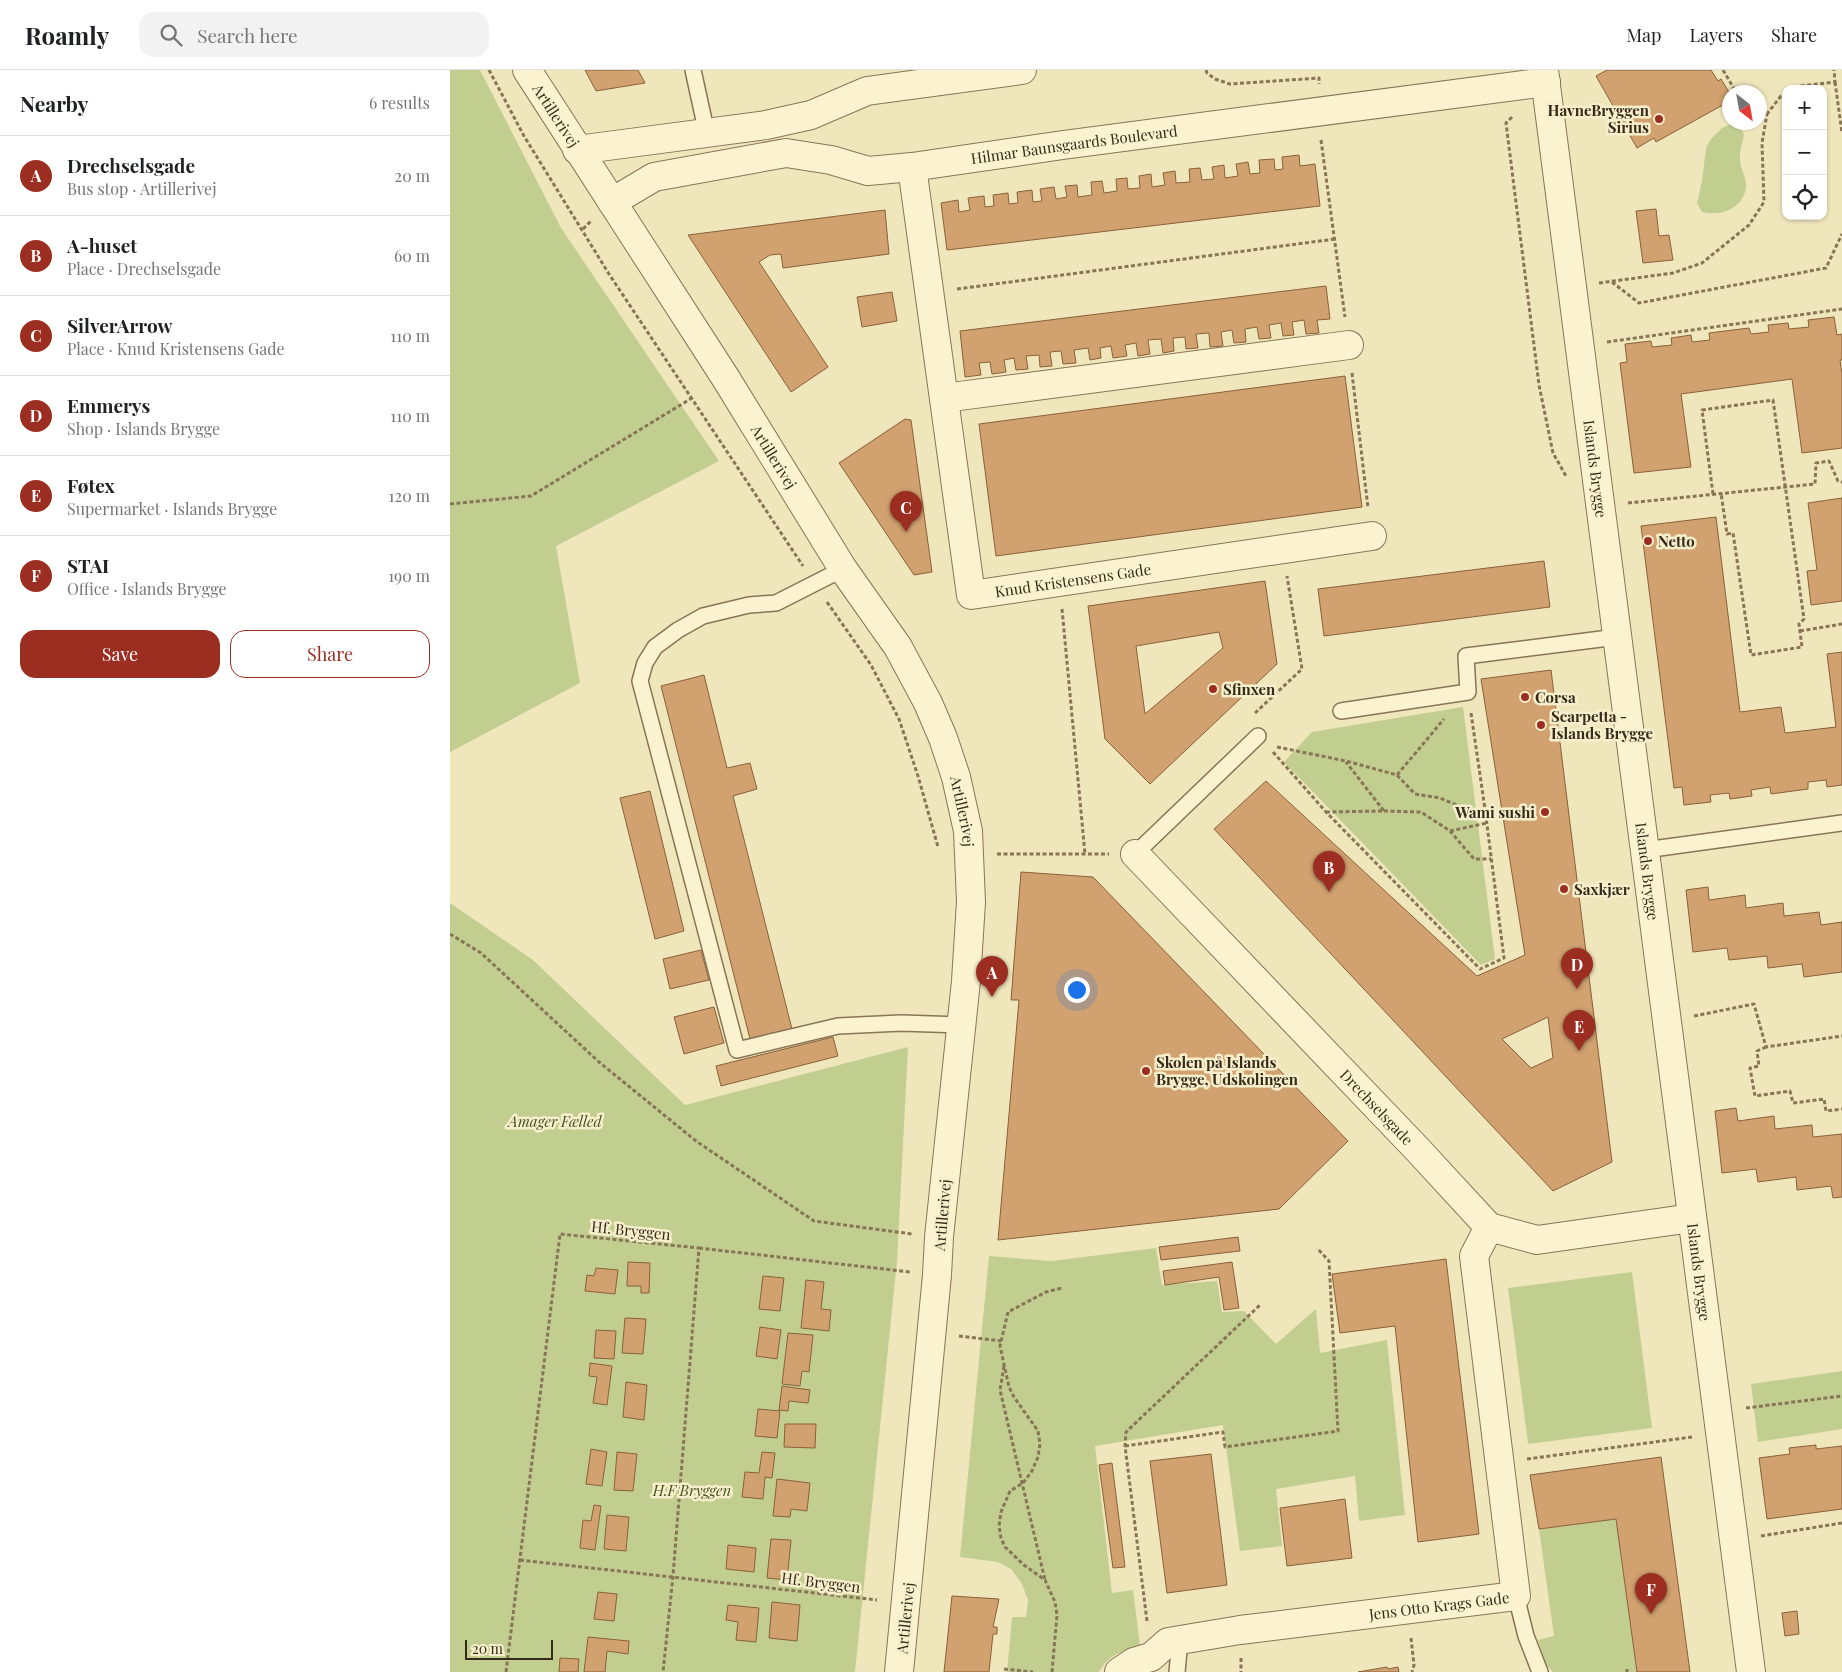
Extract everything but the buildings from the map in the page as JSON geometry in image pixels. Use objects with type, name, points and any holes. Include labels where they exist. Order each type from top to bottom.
[{"type":"street","name":"Artillerivej","points":[[527,70],[725,377],[843,569],[898,647],[928,703],[943,738],[956,777],[968,831],[971,902],[962,1025],[940,1237],[900,1672]]},
{"type":"street","points":[[577,150],[766,125],[811,115],[901,78],[1022,70]]},
{"type":"street","name":"Hilmar Baunsgaards Boulevard","points":[[612,202],[654,177],[786,153],[831,160],[868,170],[912,167],[1322,111],[1545,76]]},
{"type":"street","name":"Islands Brygge","points":[[1545,76],[1751,1672]]},
{"type":"street","name":"Knud Kristensens Gade","points":[[912,167],[928,292],[972,595],[1372,536]]},
{"type":"street","points":[[944,398],[1349,345]]},
{"type":"street","name":"Drechselsgade","points":[[1135,854],[1418,1150],[1489,1227]]},
{"type":"street","points":[[1489,1227],[1537,1240],[1692,1218]]},
{"type":"street","name":"Jens Otto Krags Gade","points":[[1119,1672],[1134,1662],[1151,1657],[1168,1642],[1250,1629],[1516,1596],[1474,1256],[1489,1227]]},
{"type":"lane","points":[[692,70],[707,134]]},
{"type":"lane","points":[[843,569],[776,603],[749,605],[703,616],[655,646],[645,663],[640,680],[737,1050],[838,1026],[901,1023],[962,1025]]},
{"type":"lane","points":[[1341,711],[1468,692],[1466,656],[1617,637]]},
{"type":"lane","points":[[1135,854],[1262,740]]},
{"type":"lane","points":[[1645,850],[1842,823]]},
{"type":"lane","points":[[1516,1596],[1526,1636],[1540,1672]]},
{"type":"lane","points":[[1177,1672],[1180,1640]]},
{"type":"path","points":[[489,70],[524,136],[609,274],[871,664],[899,719],[938,845],[938,855]]},
{"type":"path","points":[[1206,70],[1215,79],[1230,84],[1319,78],[1322,111]]},
{"type":"path","points":[[1723,70],[1732,85]]},
{"type":"path","points":[[1834,70],[1842,134]]},
{"type":"path","points":[[1810,85],[1835,82]]},
{"type":"path","points":[[1767,114],[1782,96]]},
{"type":"path","points":[[1593,284],[1672,273],[1702,262],[1749,225],[1764,202],[1762,143],[1764,130]]},
{"type":"path","points":[[1612,281],[1639,303],[1826,268],[1842,234]]},
{"type":"path","points":[[928,292],[1335,239]]},
{"type":"path","points":[[1579,344],[1842,309]]},
{"type":"path","points":[[450,504],[532,496],[692,398]]},
{"type":"path","points":[[1713,494],[1702,410],[1773,400],[1804,619],[1799,624],[1802,647],[1751,654],[1733,533],[1727,534],[1721,493]]},
{"type":"path","points":[[1600,506],[1815,484],[1816,463],[1829,460],[1838,481],[1842,482]]},
{"type":"path","points":[[1282,549],[1302,669],[1245,722],[1326,812],[1480,969],[1504,958],[1468,692]]},
{"type":"path","points":[[1060,582],[1085,854]]},
{"type":"path","points":[[1800,631],[1842,624]]},
{"type":"path","points":[[1397,775],[1468,692]]},
{"type":"path","points":[[1262,740],[1397,775],[1415,794],[1440,798],[1486,816]]},
{"type":"path","points":[[1346,761],[1384,811]]},
{"type":"path","points":[[1326,812],[1421,812],[1450,831],[1474,859],[1492,859]]},
{"type":"path","points":[[1450,831],[1487,823]]},
{"type":"path","points":[[969,854],[1135,854]]},
{"type":"path","points":[[450,934],[482,953],[599,1062],[696,1141],[814,1221],[940,1237]]},
{"type":"path","points":[[1667,1022],[1754,1004],[1766,1047]]},
{"type":"path","points":[[1842,1036],[1766,1047],[1757,1051],[1759,1066],[1750,1068],[1755,1096],[1790,1091],[1793,1102],[1824,1099],[1826,1111],[1842,1109]]},
{"type":"path","name":"Hf. Bryggen","points":[[506,1672],[560,1234],[699,1248]]},
{"type":"path","points":[[663,1672],[673,1576],[699,1248],[937,1275]]},
{"type":"path","points":[[1125,1446],[1223,1432],[1225,1447],[1338,1431],[1329,1261],[1317,1248]]},
{"type":"path","points":[[1045,1580],[1005,1547],[1001,1538],[999,1526],[1010,1491],[1023,1482],[1032,1471],[1038,1458],[1040,1444],[1038,1431],[1014,1397],[1009,1386],[1000,1346],[1008,1312],[1046,1292],[1062,1288]]},
{"type":"path","points":[[1151,1657],[1125,1446],[1126,1432],[1261,1304]]},
{"type":"path","points":[[932,1333],[1001,1341]]},
{"type":"path","points":[[1004,1365],[1000,1390],[1045,1580],[1055,1602],[1057,1615],[1052,1672]]},
{"type":"path","points":[[1499,1463],[1718,1422],[1842,1396]]},
{"type":"path","points":[[1734,1540],[1842,1523]]},
{"type":"path","name":"Hf. Bryggen","points":[[520,1560],[907,1604]]},
{"type":"path","points":[[1004,1669],[1033,1672]]},
{"type":"green space","points":[[450,70],[480,70],[561,228],[719,461],[556,546],[580,683],[450,752]]},
{"type":"green space","points":[[1722,128],[1722,130],[1741,130],[1744,134],[1740,163],[1746,187],[1741,200],[1724,212],[1702,212],[1697,203],[1706,148],[1710,140]]},
{"type":"green space","points":[[1463,707],[1495,959],[1481,965],[1284,762],[1312,732]]},
{"type":"green space","points":[[450,903],[533,960],[685,1105],[908,1047],[897,1261],[855,1672],[450,1672]]},
{"type":"green space","points":[[1156,1248],[1162,1285],[1217,1281],[1222,1312],[1244,1311],[1276,1344],[1316,1309],[1320,1353],[1387,1340],[1405,1515],[1359,1521],[1355,1476],[1276,1489],[1282,1546],[1240,1551],[1223,1425],[1095,1446],[1112,1593],[1133,1590],[1140,1646],[1111,1657],[1099,1672],[1007,1672],[1012,1617],[1026,1617],[1028,1600],[1022,1584],[1011,1569],[998,1562],[960,1557],[989,1256],[1051,1261]]},
{"type":"green space","points":[[1632,1272],[1652,1428],[1528,1444],[1508,1288]]},
{"type":"green space","points":[[1842,1371],[1842,1429],[1758,1442],[1751,1384]]},
{"type":"green space","points":[[1616,1519],[1637,1672],[1553,1672],[1546,1664],[1538,1640],[1554,1636],[1539,1529]]},
{"type":"place","name":"HavneBryggen Sirius","points":[[1659,119]]},
{"type":"place","name":"SilverArrow","points":[[906,532]]},
{"type":"place","name":"Netto","points":[[1648,541]]},
{"type":"place","name":"Sfinxen","points":[[1213,689]]},
{"type":"place","name":"Corsa","points":[[1525,697]]},
{"type":"place","name":"Scarpetta - Islands Brygge","points":[[1541,725]]},
{"type":"place","name":"Wami sushi","points":[[1545,812]]},
{"type":"place","name":"Saxkjær","points":[[1564,889]]},
{"type":"place","name":"A-huset","points":[[1329,892]]},
{"type":"place","name":"Emmerys","points":[[1577,989]]},
{"type":"place","name":"Drechselsgade","points":[[992,997]]},
{"type":"place","name":"Føtex","points":[[1579,1051]]},
{"type":"place","name":"Skolen på Islands Brygge, Udskolingen","points":[[1146,1071]]},
{"type":"place","name":"STAI","points":[[1651,1614]]},
{"type":"park label","name":"Amager Fælled","points":[[555,1121]]},
{"type":"park label","name":"H.F Bryggen","points":[[692,1490]]}]
